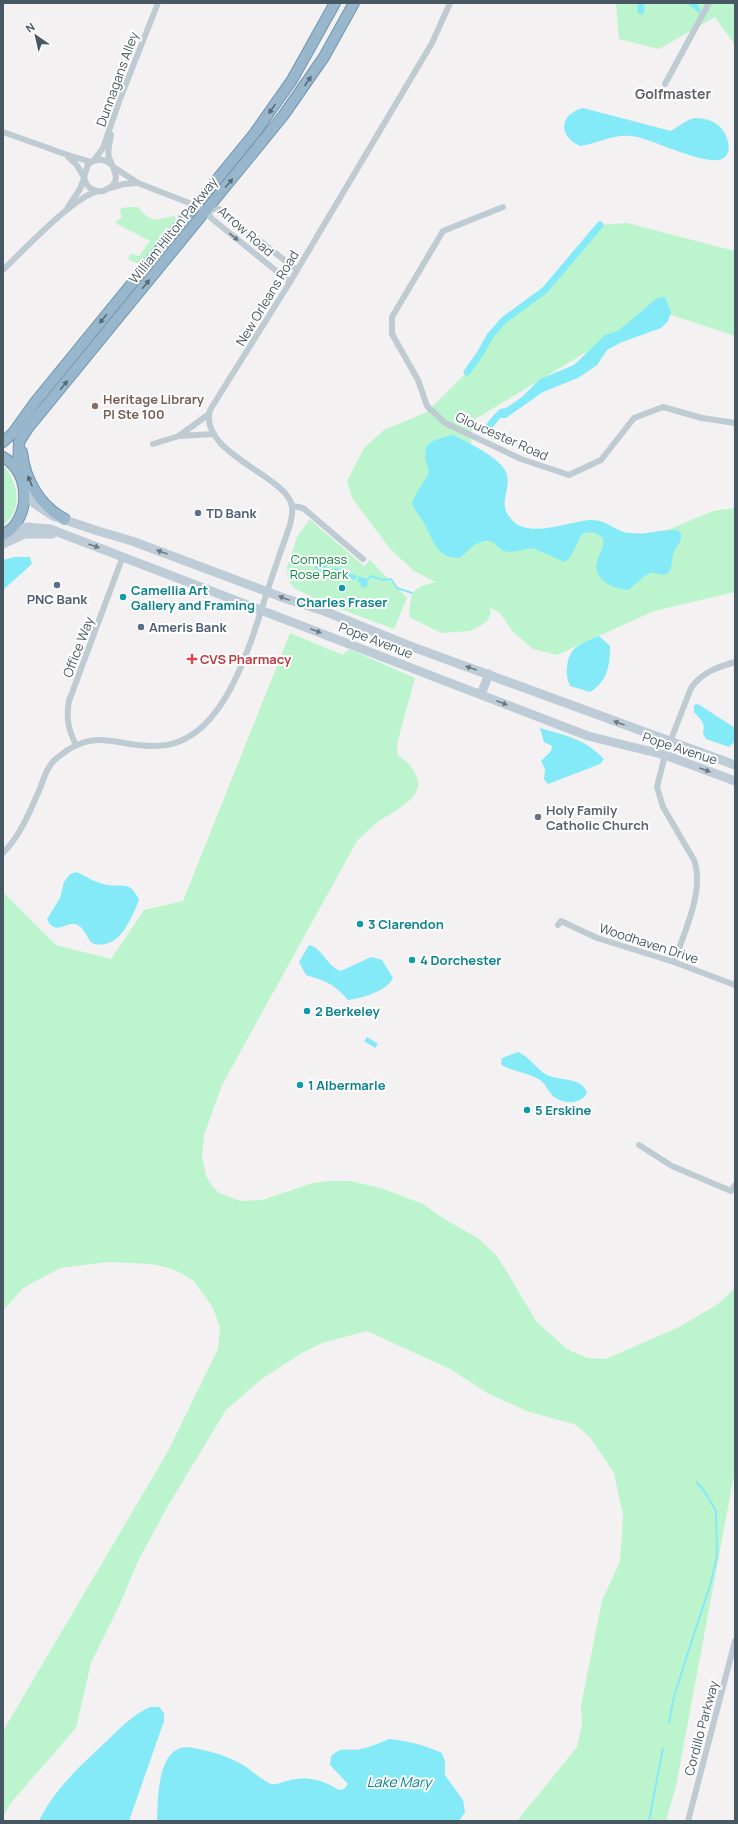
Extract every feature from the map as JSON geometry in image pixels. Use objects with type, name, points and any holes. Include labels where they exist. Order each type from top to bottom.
[{"type":"highway","name":"William Hilton Parkway","points":[[3,442],[13,433],[24,417],[254,134],[292,80],[335,3]]},
{"type":"highway","name":"William Hilton Parkway","points":[[18,472],[19,442],[283,116],[306,84],[343,26],[353,4]]},
{"type":"highway","points":[[40,415],[23,442],[22,457],[39,499],[47,508],[65,519]]},
{"type":"highway","points":[[3,436],[24,417]]},
{"type":"highway","points":[[3,457],[18,472],[24,489],[25,498],[22,512],[14,526],[5,533]]},
{"type":"main road","name":"Pope Avenue","points":[[24,489],[35,504],[44,511],[98,531],[132,540],[284,598],[324,611],[410,646],[490,674],[735,765]]},
{"type":"main road","name":"Pope Avenue","points":[[5,533],[27,527],[50,529],[588,736],[665,755],[735,781]]},
{"type":"main road","points":[[3,544],[25,534],[42,533],[65,536]]},
{"type":"main road","points":[[481,694],[490,674]]},
{"type":"street","name":"Dunnagans Alley","points":[[93,161],[103,148],[113,124],[120,99],[158,3]]},
{"type":"street","name":"New Orleans Road","points":[[209,414],[298,270],[432,43],[450,3]]},
{"type":"street","points":[[665,84],[709,3]]},
{"type":"street","points":[[108,189],[116,178],[114,166],[109,156],[109,146],[113,124]]},
{"type":"street","points":[[3,132],[65,154],[93,161],[104,159],[114,166]]},
{"type":"street","points":[[65,154],[76,164],[89,187],[98,191]]},
{"type":"street","points":[[65,212],[80,189],[86,168],[93,161]]},
{"type":"street","name":"Arrow Road","points":[[114,166],[138,183],[197,204],[207,210],[211,218],[290,282]]},
{"type":"street","points":[[3,270],[65,212],[87,195],[124,184],[138,183]]},
{"type":"street","name":"Gloucester Road","points":[[503,207],[443,231],[392,317],[392,334],[418,380],[427,406],[445,423],[521,459],[569,475],[601,460],[634,418],[663,407],[702,418],[735,423]]},
{"type":"street","name":"Arrow Road","points":[[207,210],[219,209],[298,270]]},
{"type":"street","points":[[3,853],[28,817],[48,767],[58,757],[76,745],[100,740],[118,740],[152,746],[166,746],[187,738],[217,712],[230,691],[262,610],[290,525],[293,506],[285,493],[222,445],[210,426],[209,414]]},
{"type":"street","points":[[178,436],[209,414]]},
{"type":"street","points":[[153,444],[178,436],[214,434]]},
{"type":"street","points":[[293,506],[304,508],[364,559]]},
{"type":"street","name":"Office Way","points":[[76,745],[67,723],[69,701],[123,556]]},
{"type":"street","points":[[674,962],[698,882],[698,869],[658,797],[657,779],[682,708],[696,681],[707,672],[735,662]]},
{"type":"street","name":"Woodhaven Drive","points":[[558,925],[561,921],[597,938],[674,962],[735,985]]},
{"type":"street","points":[[639,1145],[672,1166],[731,1191],[735,1185]]},
{"type":"street","name":"Cordillo Parkway","points":[[688,1821],[735,1641]]},
{"type":"green space","points":[[616,3],[735,3],[735,45],[715,17],[659,49],[619,39]]},
{"type":"green space","points":[[138,207],[145,215],[154,220],[174,216],[176,219],[162,240],[140,264],[129,260],[128,258],[131,254],[139,256],[150,241],[117,224],[116,221],[122,217],[120,211],[121,208]]},
{"type":"green space","points":[[627,223],[735,251],[735,336],[656,310],[472,421],[471,443],[506,537],[594,524],[627,547],[713,511],[735,508],[735,592],[654,611],[557,655],[533,649],[512,631],[500,613],[489,607],[491,613],[488,620],[470,631],[441,633],[409,617],[414,592],[422,586],[436,582],[414,571],[391,550],[352,498],[347,481],[364,448],[384,430],[427,412],[467,372],[480,354],[490,336],[504,320],[545,290],[600,225]]},
{"type":"green space","points":[[3,465],[15,487],[16,503],[10,519],[3,525]]},
{"type":"green space","name":"Compass Rose Park","points":[[309,519],[364,566],[370,560],[407,598],[394,629],[330,605],[295,589],[291,584],[288,579],[287,567],[297,537]]},
{"type":"green space","points":[[290,633],[343,655],[349,649],[415,678],[397,744],[398,756],[412,767],[415,773],[418,782],[417,790],[413,797],[406,803],[375,824],[357,841],[222,1085],[204,1135],[202,1156],[206,1176],[212,1186],[219,1193],[240,1201],[262,1200],[313,1183],[350,1181],[381,1188],[423,1204],[441,1217],[478,1238],[496,1255],[536,1321],[567,1349],[587,1358],[606,1359],[681,1326],[718,1304],[735,1288],[735,1470],[676,1786],[666,1821],[517,1821],[577,1747],[582,1725],[581,1705],[602,1601],[620,1561],[623,1516],[614,1473],[590,1437],[574,1424],[529,1412],[489,1394],[450,1369],[367,1331],[322,1343],[302,1353],[263,1378],[226,1410],[169,1504],[138,1561],[120,1604],[91,1663],[76,1728],[10,1804],[3,1817],[3,1731],[167,1453],[218,1349],[220,1327],[212,1306],[193,1280],[173,1269],[151,1264],[108,1262],[60,1268],[23,1288],[3,1311],[3,892],[56,945],[111,959],[144,910],[183,901]]},
{"type":"water","points":[[687,3],[697,3],[701,11],[699,13]]},
{"type":"water","points":[[583,108],[671,131],[686,121],[695,118],[707,120],[718,125],[724,132],[727,137],[729,147],[728,152],[722,159],[705,159],[645,139],[630,136],[615,137],[580,146],[568,137],[564,126],[569,115]]},
{"type":"water","points":[[665,297],[671,312],[668,321],[661,328],[622,342],[607,350],[597,365],[578,378],[543,392],[506,418],[496,418],[494,415],[500,409],[506,408],[522,397],[540,379],[574,365],[605,335],[618,331],[657,298]]},
{"type":"water","points":[[453,435],[492,457],[504,469],[508,481],[505,509],[513,521],[520,526],[539,529],[596,520],[631,533],[677,530],[681,533],[681,539],[672,557],[670,571],[664,575],[650,573],[644,576],[628,590],[617,588],[605,582],[598,574],[596,568],[602,550],[603,538],[596,533],[591,532],[582,534],[570,558],[564,562],[533,548],[511,552],[503,551],[491,541],[484,541],[474,545],[460,558],[446,556],[438,549],[412,503],[429,472],[425,456],[428,446],[431,442]]},
{"type":"water","points":[[14,557],[30,557],[32,564],[3,590],[3,560]]},
{"type":"water","points":[[322,560],[328,565],[323,573],[315,568],[317,563],[321,564]]},
{"type":"water","points":[[335,567],[357,576],[355,580],[333,572]]},
{"type":"water","points":[[359,576],[366,579],[365,581],[368,582],[366,588],[360,586],[361,583],[357,581]]},
{"type":"water","points":[[599,636],[610,646],[607,672],[604,678],[596,688],[590,692],[570,686],[567,679],[567,672],[570,654],[581,644]]},
{"type":"water","points":[[698,704],[735,728],[735,741],[729,747],[706,739],[703,733],[704,726],[694,712],[694,705]]},
{"type":"water","points":[[540,728],[582,742],[597,752],[604,759],[600,764],[548,784],[544,779],[545,769],[541,761],[551,751],[552,746],[544,742]]},
{"type":"water","points":[[77,872],[100,883],[128,887],[132,889],[139,900],[127,925],[116,939],[109,943],[101,945],[92,943],[82,928],[78,925],[70,924],[58,928],[50,924],[47,919],[60,898],[64,882],[70,874]]},
{"type":"water","points":[[309,945],[318,950],[336,969],[341,971],[371,957],[382,960],[393,978],[385,987],[373,994],[348,1000],[338,989],[329,983],[306,975],[299,962]]},
{"type":"water","points":[[367,1037],[378,1044],[375,1048],[364,1041]]},
{"type":"water","points":[[518,1052],[526,1056],[547,1075],[581,1084],[587,1093],[580,1100],[572,1102],[562,1101],[554,1097],[540,1080],[501,1064],[502,1058]]},
{"type":"water","points":[[150,1707],[159,1707],[164,1713],[164,1721],[129,1821],[39,1821],[45,1809],[61,1787],[79,1767],[128,1721]]},
{"type":"water","name":"Lake Mary","points":[[389,1739],[416,1744],[442,1753],[445,1762],[445,1775],[463,1800],[465,1812],[459,1821],[157,1821],[158,1793],[162,1772],[165,1763],[179,1748],[193,1748],[224,1756],[245,1766],[272,1784],[303,1778],[321,1781],[339,1790],[344,1789],[348,1784],[330,1765],[331,1756],[342,1750],[361,1749]]},
{"type":"waterway","points":[[641,3],[641,11]]},
{"type":"waterway","points":[[467,372],[480,354],[490,336],[504,320],[545,290],[600,225]]},
{"type":"waterway","points":[[484,432],[496,418]]},
{"type":"waterway","points":[[366,581],[371,576],[383,580],[391,579],[397,588],[412,593]]},
{"type":"waterway","points":[[669,1723],[674,1696],[710,1585],[717,1557],[716,1511],[703,1489],[696,1482]]},
{"type":"waterway","points":[[649,1821],[663,1748]]},
{"type":"place","name":"Heritage Library Pl Ste 100","points":[[95,406]]},
{"type":"place","name":"TD Bank","points":[[198,513]]},
{"type":"place","name":"PNC Bank","points":[[57,585]]},
{"type":"place","name":"Charles Fraser","points":[[342,588]]},
{"type":"place","name":"Camellia Art Gallery and Framing","points":[[123,597]]},
{"type":"place","name":"Ameris Bank","points":[[141,627]]},
{"type":"place","name":"CVS Pharmacy","points":[[192,659]]},
{"type":"place","name":"Holy Family Catholic Church","points":[[538,817]]},
{"type":"place","name":"3 Clarendon","points":[[360,924]]},
{"type":"place","name":"4 Dorchester","points":[[412,960]]},
{"type":"place","name":"2 Berkeley","points":[[307,1011]]},
{"type":"place","name":"1 Albermarle","points":[[300,1085]]},
{"type":"place","name":"5 Erskine","points":[[527,1110]]},
{"type":"district","name":"Golfmaster","points":[[673,93]]}]
